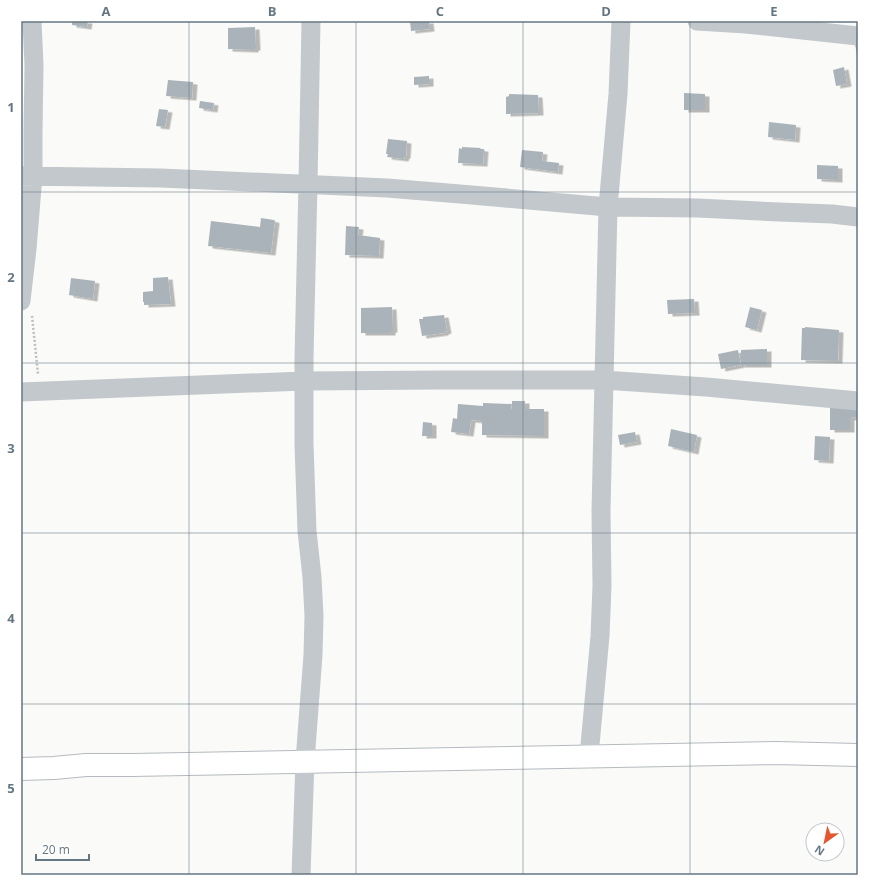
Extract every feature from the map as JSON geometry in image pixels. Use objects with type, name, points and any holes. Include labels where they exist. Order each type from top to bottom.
[{"type":"main road","points":[[21,769],[54,768],[86,764],[131,765],[776,753],[858,755]]},
{"type":"street","points":[[21,301],[27,249],[27,176],[33,133],[34,65],[32,21]]},
{"type":"street","points":[[302,875],[305,761],[313,654],[314,616],[312,577],[307,531],[304,444],[304,358],[311,21]]},
{"type":"street","points":[[589,756],[600,636],[602,586],[601,511],[608,207],[618,94],[621,21]]},
{"type":"street","points":[[697,21],[746,24],[858,36]]},
{"type":"street","points":[[27,176],[161,178],[308,184],[472,194],[608,207],[698,208],[832,214],[858,217]]},
{"type":"street","points":[[21,392],[304,381],[604,380],[713,387],[858,401]]},
{"type":"path","points":[[32,316],[40,391]]},
{"type":"building","points":[[72,21],[88,21],[87,27],[72,25]]},
{"type":"building","points":[[410,21],[429,21],[430,29],[411,31]]},
{"type":"building","points":[[255,27],[256,48],[254,48],[254,50],[228,49],[228,28]]},
{"type":"building","points":[[855,44],[858,44],[857,55]]},
{"type":"building","points":[[844,67],[847,84],[836,86],[833,70]]},
{"type":"building","points":[[429,76],[429,84],[414,85],[414,77]]},
{"type":"building","points":[[168,80],[193,82],[192,98],[166,96]]},
{"type":"building","points":[[684,93],[705,94],[705,110],[684,110]]},
{"type":"building","points":[[509,94],[538,95],[539,113],[506,114],[506,97],[509,96]]},
{"type":"building","points":[[200,101],[214,103],[213,110],[199,108]]},
{"type":"building","points":[[159,109],[168,110],[165,127],[156,126]]},
{"type":"building","points":[[769,122],[796,125],[795,140],[768,137]]},
{"type":"building","points":[[388,139],[407,141],[406,156],[404,159],[387,157]]},
{"type":"building","points":[[462,147],[484,149],[483,164],[458,163],[459,148],[462,149]]},
{"type":"building","points":[[522,150],[543,152],[542,161],[559,163],[558,172],[520,167]]},
{"type":"building","points":[[817,165],[838,166],[838,180],[817,179]]},
{"type":"building","points":[[261,218],[275,221],[271,253],[208,246],[211,221],[260,227]]},
{"type":"building","points":[[346,226],[359,227],[358,235],[380,238],[379,256],[345,255]]},
{"type":"building","points":[[168,277],[171,304],[144,305],[143,292],[153,291],[153,278]]},
{"type":"building","points":[[71,278],[95,281],[93,299],[69,295]]},
{"type":"building","points":[[694,299],[695,313],[668,314],[667,300]]},
{"type":"building","points":[[392,307],[393,330],[391,330],[391,333],[361,333],[361,308]]},
{"type":"building","points":[[750,307],[762,310],[757,330],[745,327]]},
{"type":"building","points":[[444,315],[447,331],[444,333],[422,336],[419,319],[423,319],[423,317]]},
{"type":"building","points":[[802,328],[839,330],[838,361],[801,360]]},
{"type":"building","points":[[767,349],[767,365],[741,365],[741,350]]},
{"type":"building","points":[[738,350],[741,365],[721,369],[718,354]]},
{"type":"building","points":[[512,401],[525,401],[525,409],[544,409],[544,436],[482,435],[482,421],[471,420],[469,434],[451,432],[453,418],[457,419],[458,404],[483,406],[483,403],[512,404]]},
{"type":"building","points":[[857,406],[858,417],[850,418],[850,430],[830,430],[830,407]]},
{"type":"building","points":[[423,422],[432,423],[432,436],[422,436]]},
{"type":"building","points":[[671,429],[697,435],[694,452],[668,446]]},
{"type":"building","points":[[635,432],[637,442],[620,445],[618,435]]},
{"type":"building","points":[[815,436],[830,437],[829,461],[814,460]]}]
